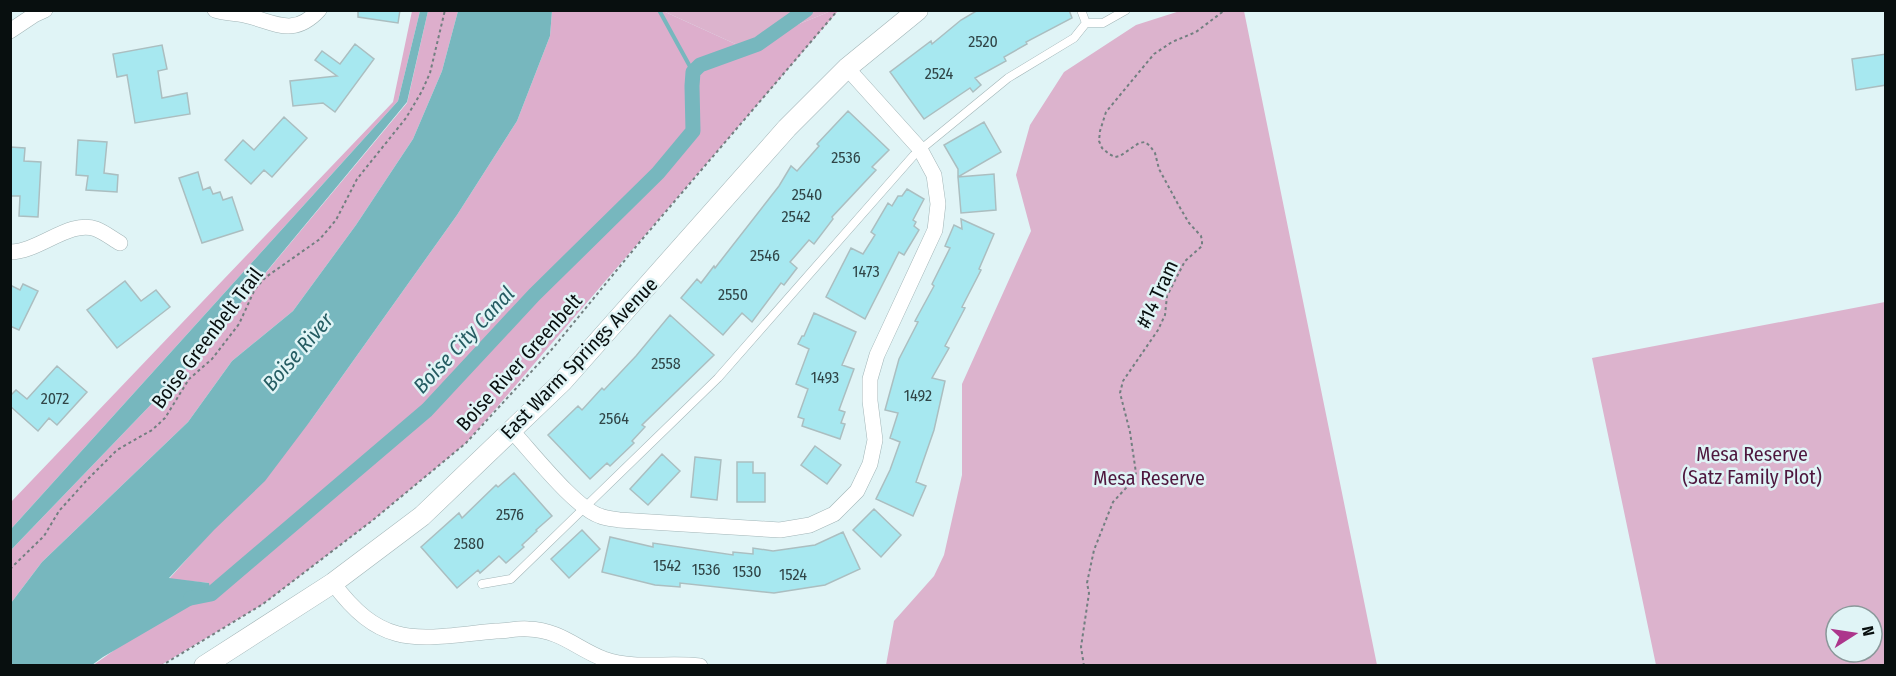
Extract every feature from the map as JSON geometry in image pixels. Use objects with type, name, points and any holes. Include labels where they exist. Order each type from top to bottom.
[{"type":"street","points":[[10,31],[33,15],[45,10]]},
{"type":"street","points":[[215,10],[290,27],[306,23],[319,10]]},
{"type":"street","name":"East Warm Springs Avenue","points":[[204,666],[333,583],[422,516],[562,382],[787,128],[847,68],[918,10]]},
{"type":"street","points":[[512,430],[585,508],[600,516],[618,520],[780,530],[810,525],[834,514],[857,491],[870,464],[874,440],[870,379],[877,355],[935,230],[938,204],[934,175],[920,149],[847,68]]},
{"type":"street","points":[[10,252],[29,249],[62,233],[82,228],[95,228],[120,243]]},
{"type":"street","points":[[333,583],[357,612],[385,631],[403,636],[422,637],[528,629],[554,633],[604,659],[633,665],[700,666]]},
{"type":"lane","points":[[1081,10],[1086,23]]},
{"type":"lane","points":[[482,584],[511,579],[718,378],[920,149],[1008,78],[1074,38],[1086,23],[1103,22],[1126,10]]},
{"type":"path","name":"Boise Greenbelt Trail","points":[[10,569],[44,536],[59,511],[110,457],[152,430],[165,418],[189,379],[212,359],[239,324],[255,289],[266,277],[320,239],[336,220],[357,179],[406,118],[430,73],[445,10]]},
{"type":"path","name":"Boise River Greenbelt","points":[[161,666],[263,604],[373,520],[466,443],[553,348],[639,243],[838,10]]},
{"type":"path","name":"#14 Tram","points":[[1084,666],[1081,647],[1089,593],[1087,583],[1094,550],[1113,502],[1136,473],[1130,432],[1120,393],[1123,381],[1158,330],[1165,315],[1167,296],[1185,261],[1202,246],[1201,236],[1189,223],[1179,206],[1159,169],[1155,153],[1150,146],[1145,142],[1139,142],[1120,156],[1115,157],[1102,148],[1099,141],[1100,131],[1106,112],[1154,54],[1172,42],[1196,32],[1225,10]]},
{"type":"green space","name":"Mesa Reserve","points":[[1183,10],[1244,11],[1377,665],[886,665],[894,621],[934,576],[944,555],[962,475],[962,384],[1031,231],[1016,175],[1030,125],[1064,72],[1136,25]]},
{"type":"green space","points":[[663,11],[831,11],[742,47]]},
{"type":"green space","name":"Mesa Reserve (Satz Family Plot)","points":[[1885,302],[1885,665],[1656,665],[1592,358]]},
{"type":"shaded area","points":[[412,11],[420,11],[398,101],[11,529],[11,502],[393,102]]},
{"type":"shaded area","points":[[428,11],[458,11],[442,71],[413,139],[356,225],[293,311],[232,361],[188,422],[42,562],[11,603],[11,550],[189,365],[407,103]]},
{"type":"shaded area","points":[[552,11],[663,11],[742,47],[831,11],[837,12],[466,443],[373,520],[263,604],[161,665],[92,666],[209,583],[169,579],[311,420],[457,215],[517,121],[550,36]]},
{"type":"water","points":[[420,11],[428,11],[407,102],[189,365],[11,550],[11,529],[398,101]]},
{"type":"water","name":"Boise River","points":[[458,11],[552,11],[550,36],[517,121],[457,215],[265,481],[169,578],[209,583],[211,594],[92,665],[11,665],[11,603],[42,562],[188,422],[232,361],[293,311],[356,225],[413,139],[442,71]]},
{"type":"building","points":[[358,10],[400,10],[398,23],[358,17]]},
{"type":"building","points":[[978,10],[1069,10],[1072,18],[1026,42],[1027,44],[1004,57],[1006,61],[975,78],[981,85],[973,92],[970,88],[924,119],[890,72]]},
{"type":"building","points":[[355,44],[374,59],[335,112],[323,103],[293,106],[290,81],[337,76],[315,60],[322,51],[340,64]]},
{"type":"building","points":[[162,45],[167,69],[158,71],[162,98],[187,93],[190,114],[135,123],[127,75],[117,77],[113,54]]},
{"type":"building","points":[[1886,54],[1886,85],[1856,90],[1852,59]]},
{"type":"building","points":[[848,111],[889,150],[872,167],[876,170],[832,217],[833,219],[814,244],[809,240],[790,262],[797,268],[784,285],[781,283],[752,322],[742,313],[723,335],[681,298],[697,279],[701,283],[714,266],[715,268],[779,186],[791,166],[797,171],[819,146],[817,144]]},
{"type":"building","points":[[284,117],[307,138],[272,177],[264,170],[251,184],[225,160],[243,140],[254,150]]},
{"type":"building","points":[[984,122],[1001,152],[958,177],[958,169],[944,145]]},
{"type":"building","points":[[78,140],[107,142],[104,173],[118,175],[117,192],[86,190],[88,176],[76,175]]},
{"type":"building","points":[[10,147],[25,148],[24,161],[41,162],[38,217],[19,216],[20,196],[10,196]]},
{"type":"building","points":[[198,172],[203,190],[210,187],[213,194],[220,192],[223,200],[232,197],[243,230],[202,243],[179,178]]},
{"type":"building","points":[[994,174],[996,210],[961,213],[958,177]]},
{"type":"building","points":[[907,189],[924,199],[913,220],[916,222],[914,226],[919,230],[904,255],[899,252],[865,319],[826,297],[851,248],[863,254],[875,235],[871,232],[888,203],[892,206],[898,196],[902,196]]},
{"type":"building","points":[[961,219],[994,234],[979,269],[981,270],[962,307],[965,308],[945,346],[949,348],[932,378],[945,381],[934,430],[916,482],[926,486],[913,516],[876,499],[900,442],[890,438],[898,413],[885,410],[899,359],[918,322],[915,321],[934,286],[932,284],[950,248],[945,246],[954,225],[962,229]]},
{"type":"building","points":[[125,281],[141,301],[156,290],[170,307],[117,348],[87,310]]},
{"type":"building","points":[[23,284],[38,291],[19,330],[10,326],[10,285],[20,290]]},
{"type":"building","points":[[814,313],[856,332],[842,365],[854,369],[839,410],[845,412],[841,423],[845,424],[840,439],[802,426],[804,419],[798,417],[808,389],[796,384],[809,349],[798,344]]},
{"type":"building","points":[[670,315],[714,355],[642,425],[645,427],[632,441],[634,443],[610,466],[607,463],[590,479],[548,435],[578,406],[582,410],[602,388],[604,390]]},
{"type":"building","points":[[57,366],[87,392],[57,425],[49,418],[38,431],[10,406],[10,396],[16,390],[27,399]]},
{"type":"building","points":[[815,446],[841,465],[827,484],[801,465]]},
{"type":"building","points":[[662,454],[680,471],[648,505],[630,489]]},
{"type":"building","points":[[695,457],[721,460],[717,500],[691,497]]},
{"type":"building","points":[[737,462],[753,462],[753,473],[765,473],[765,502],[737,502]]},
{"type":"building","points":[[514,473],[552,516],[506,563],[499,556],[480,573],[478,570],[457,588],[421,547],[459,513],[462,518],[496,485],[498,487]]},
{"type":"building","points":[[874,509],[901,535],[881,557],[853,530]]},
{"type":"building","points":[[582,530],[600,549],[569,578],[551,559]]},
{"type":"building","points":[[843,532],[860,569],[825,585],[774,593],[680,583],[680,587],[655,585],[602,572],[610,537],[653,547],[653,543],[733,555],[733,552],[753,554],[753,548],[773,551],[815,545]]},
{"type":"waterway","points":[[659,10],[693,72]]},
{"type":"waterway","name":"Boise City Canal","points":[[191,598],[211,594],[427,410],[534,295],[658,173],[693,131],[693,72],[700,65],[758,44],[806,10]]}]
